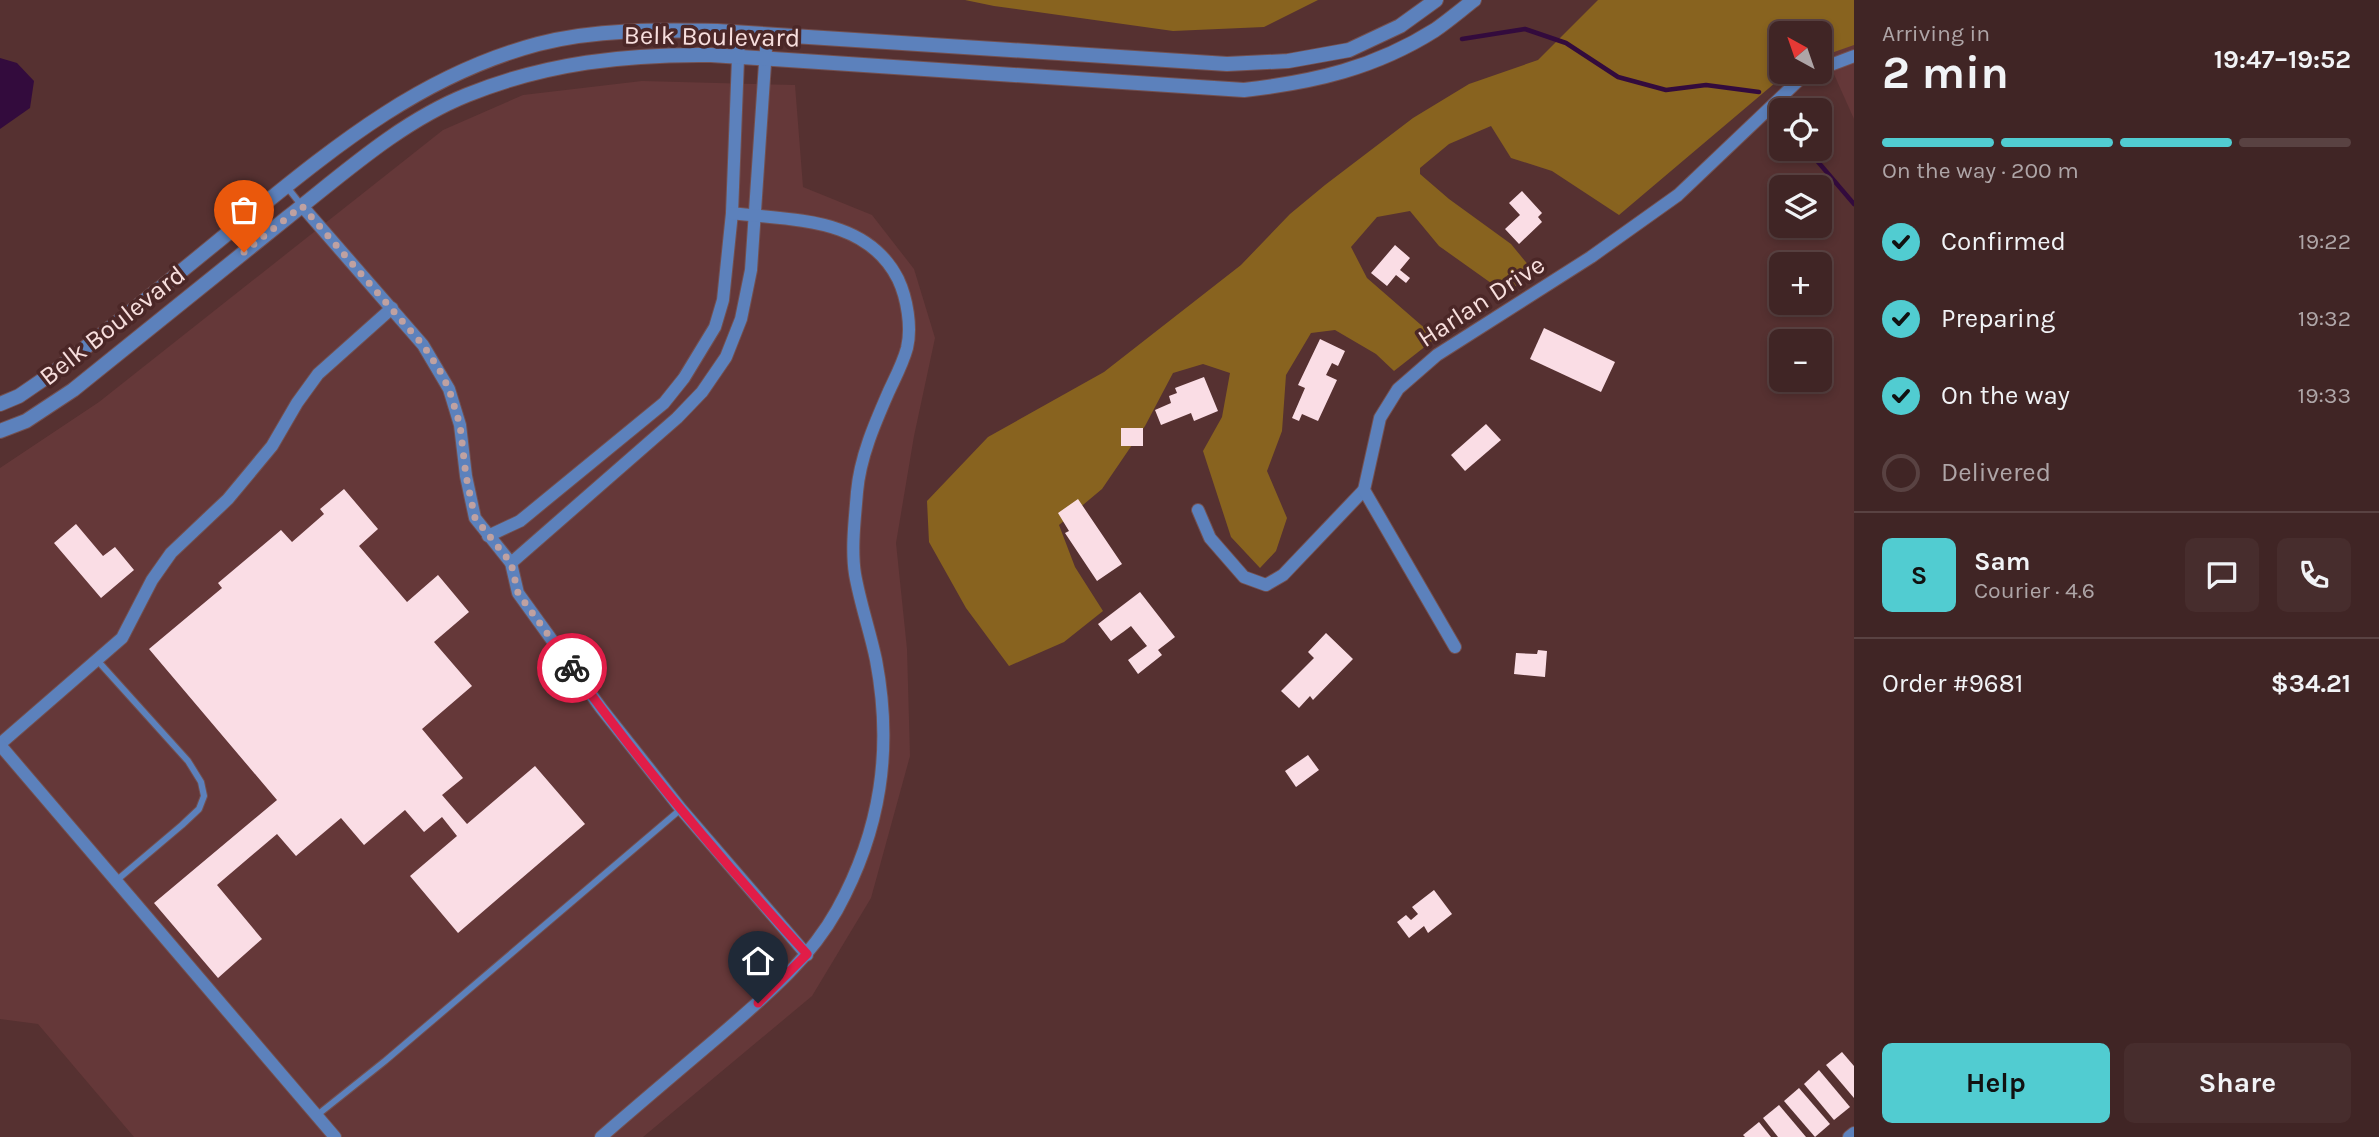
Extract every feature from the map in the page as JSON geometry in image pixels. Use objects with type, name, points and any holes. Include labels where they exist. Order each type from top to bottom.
[{"type":"street","name":"Belk Boulevard","points":[[0,404],[19,396],[54,372],[286,186],[384,113],[429,86],[525,49],[588,34],[717,31],[1201,62],[1288,61],[1349,50],[1400,26],[1436,0]]},
{"type":"street","name":"Belk Boulevard","points":[[0,431],[26,421],[74,390],[302,206],[416,120],[479,90],[543,69],[603,59],[666,54],[1244,90],[1297,84],[1344,72],[1408,45],[1436,29],[1474,0]]},
{"type":"street","points":[[488,536],[520,521],[664,403],[684,378],[715,327],[723,300],[732,213],[739,33]]},
{"type":"street","points":[[511,563],[677,418],[702,392],[726,357],[741,318],[751,270],[767,34]]},
{"type":"street","points":[[1832,64],[1854,56]]},
{"type":"street","name":"Harlan Drive","points":[[1364,490],[1380,418],[1398,388],[1437,355],[1591,257],[1678,195],[1795,84]]},
{"type":"street","points":[[302,206],[423,345],[449,389],[460,425],[470,501],[475,518],[511,563],[518,593],[601,708],[681,810],[807,954]]},
{"type":"street","points":[[601,1137],[758,1003],[807,954],[836,911],[859,864],[873,825],[883,771],[884,724],[875,657],[855,570],[855,518],[858,479],[874,425],[907,347],[908,316],[899,281],[887,261],[875,249],[839,227],[732,213]]},
{"type":"street","points":[[335,1137],[0,744],[122,638],[152,580],[172,553],[228,499],[272,446],[318,374],[392,308]]},
{"type":"street","points":[[1198,510],[1210,538],[1244,577],[1266,585],[1283,575],[1364,490],[1455,647]]},
{"type":"street","points":[[1849,1137],[1854,1133]]},
{"type":"lane","points":[[286,186],[302,206]]},
{"type":"lane","points":[[97,660],[188,761],[201,782],[204,796],[199,809],[117,880]]},
{"type":"lane","points":[[316,1116],[385,1061],[681,810]]},
{"type":"shaded area","points":[[965,0],[1318,0],[1264,27],[1173,31]]},
{"type":"shaded area","points":[[1598,0],[1854,0],[1854,45],[1832,53],[1832,21],[1769,21],[1769,84],[1774,84],[1619,215],[1552,171],[1511,158],[1491,126],[1449,144],[1420,168],[1420,174],[1449,199],[1511,244],[1534,272],[1511,290],[1491,283],[1439,246],[1410,211],[1377,217],[1351,247],[1367,278],[1436,338],[1394,371],[1376,354],[1335,330],[1311,333],[1286,375],[1282,431],[1267,471],[1287,518],[1276,551],[1260,568],[1231,537],[1203,451],[1222,417],[1230,373],[1203,364],[1173,373],[1145,426],[1102,489],[1059,525],[1075,567],[1103,611],[1064,642],[1009,666],[966,608],[929,542],[927,501],[988,437],[1104,372],[1241,265],[1290,214],[1413,118],[1469,84],[1538,60]]},
{"type":"shaded area","points":[[1854,0],[1854,119],[1832,70],[1832,21]]},
{"type":"shaded area","points":[[0,58],[17,63],[34,81],[30,108],[0,129]]},
{"type":"shaded area","points":[[642,81],[795,85],[803,187],[872,215],[914,269],[935,338],[914,436],[896,543],[907,649],[910,756],[871,898],[812,996],[643,1137],[134,1137],[38,1024],[0,1019],[0,468],[99,402],[443,130],[523,95]]},
{"type":"building","points":[[1522,191],[1542,213],[1538,217],[1542,222],[1519,244],[1505,229],[1520,215],[1509,203]]},
{"type":"building","points":[[1395,245],[1410,258],[1400,270],[1410,278],[1406,283],[1396,275],[1387,286],[1371,273]]},
{"type":"building","points":[[1544,328],[1615,362],[1601,392],[1530,359]]},
{"type":"building","points":[[1320,339],[1345,351],[1338,366],[1332,363],[1326,375],[1337,380],[1318,421],[1302,414],[1299,421],[1292,418],[1305,388],[1298,385]]},
{"type":"building","points":[[1204,377],[1218,411],[1194,421],[1191,413],[1161,425],[1155,410],[1171,403],[1169,396],[1177,393],[1175,388]]},
{"type":"building","points":[[1486,424],[1501,440],[1465,471],[1451,455]]},
{"type":"building","points":[[1121,428],[1143,428],[1143,446],[1121,446]]},
{"type":"building","points":[[344,489],[378,529],[359,546],[407,602],[438,575],[469,612],[434,642],[472,686],[422,729],[463,778],[442,795],[467,824],[535,766],[585,824],[458,933],[410,876],[457,836],[442,817],[424,832],[405,810],[364,845],[341,818],[296,856],[277,834],[217,885],[262,939],[218,978],[154,903],[277,800],[149,649],[222,588],[218,583],[281,530],[292,542],[324,514],[320,509]]},
{"type":"building","points":[[1078,499],[1122,564],[1097,581],[1065,533],[1069,531],[1058,513]]},
{"type":"building","points":[[76,524],[103,556],[115,547],[134,570],[101,598],[54,543]]},
{"type":"building","points":[[1140,592],[1175,637],[1158,650],[1162,655],[1138,674],[1128,660],[1147,646],[1131,626],[1111,641],[1098,624]]},
{"type":"building","points":[[1326,633],[1353,659],[1313,700],[1310,696],[1299,708],[1281,691],[1314,658],[1308,652]]},
{"type":"building","points":[[1538,650],[1547,651],[1545,677],[1514,674],[1516,653],[1537,654]]},
{"type":"building","points":[[1308,755],[1319,770],[1296,787],[1285,771]]},
{"type":"building","points":[[1434,890],[1452,914],[1428,933],[1424,926],[1409,938],[1397,922],[1406,915],[1411,920],[1418,914],[1412,907]]},
{"type":"building","points":[[1842,1052],[1854,1066],[1854,1098],[1826,1065]]},
{"type":"building","points":[[1819,1070],[1850,1107],[1834,1120],[1804,1084]]},
{"type":"building","points":[[1799,1088],[1830,1124],[1815,1137],[1784,1101]]},
{"type":"building","points":[[1779,1105],[1806,1137],[1778,1137],[1763,1118]]},
{"type":"building","points":[[1759,1122],[1771,1137],[1743,1135]]},
{"type":"waterway","points":[[1462,39],[1525,29],[1566,43],[1618,77],[1666,90],[1706,85],[1759,92]]},
{"type":"waterway","points":[[1817,161],[1854,204]]},
{"type":"way so far","points":[[244,252],[302,206],[423,345],[449,389],[460,425],[470,501],[475,518],[511,563],[518,593],[572,668]]},
{"type":"route","points":[[572,668],[681,810],[807,954],[758,1003]]}]
